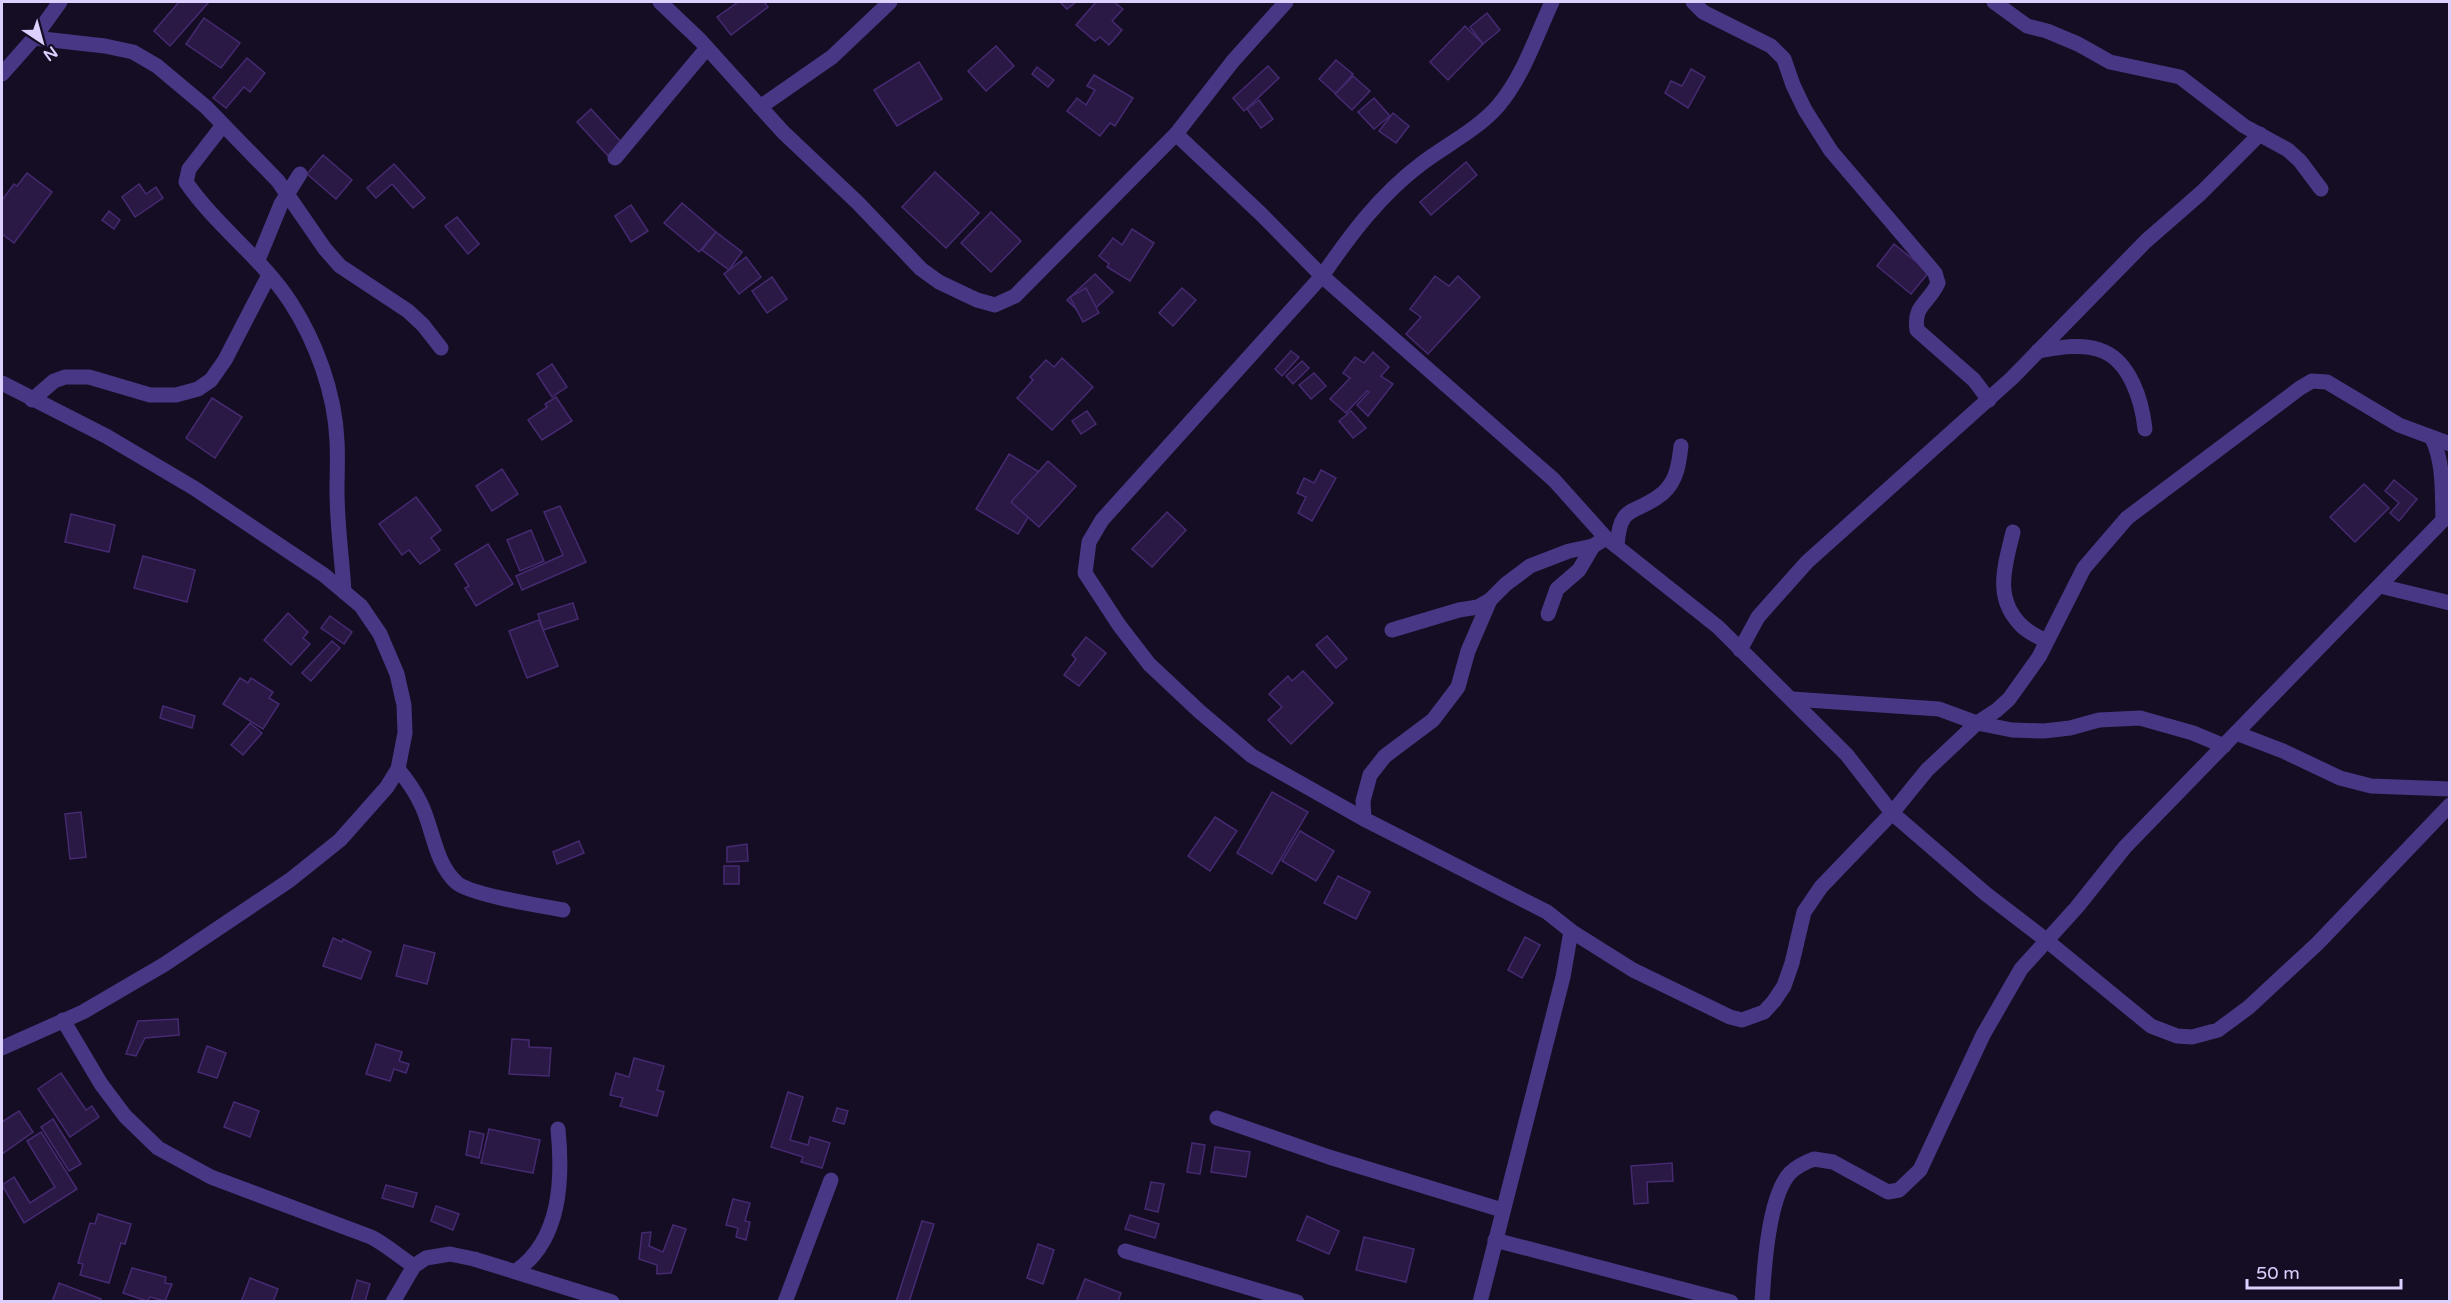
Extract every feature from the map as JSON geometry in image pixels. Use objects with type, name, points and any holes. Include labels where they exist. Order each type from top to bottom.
[{"type":"street","points":[[2,74],[34,38],[60,2]]},
{"type":"street","points":[[660,2],[921,269],[939,282],[977,300],[995,305],[1015,296],[1176,134],[1233,61],[1286,2]]},
{"type":"street","points":[[760,106],[832,57],[891,2]]},
{"type":"street","points":[[1552,2],[1518,76],[1500,104],[1490,115],[1420,165],[1383,196],[1322,276],[1102,520],[1089,542],[1085,573],[1119,625],[1149,664],[1252,756],[1364,819],[1547,912],[1571,931],[1633,970],[1730,1017],[1743,1020],[1764,1012],[1784,986],[1804,912],[1821,887],[1892,813],[1927,770],[1977,723],[2009,699],[2031,670],[2084,568],[2127,518],[2300,388],[2312,381],[2327,382],[2399,425],[2450,444]]},
{"type":"street","points":[[1693,2],[1703,12],[1771,46],[1784,59],[1797,93],[1831,151],[1935,273],[1938,283],[1934,293],[1918,310],[1915,318],[1917,330],[1974,380],[1989,400]]},
{"type":"street","points":[[1994,2],[2027,26],[2047,31],[2078,44],[2110,62],[2180,77],[2244,126],[2288,150],[2300,161],[2321,189]]},
{"type":"street","points":[[34,38],[105,46],[133,52],[157,66],[181,85],[278,181],[325,249],[340,266],[408,310],[441,348]]},
{"type":"street","points":[[615,158],[707,48]]},
{"type":"street","points":[[223,125],[189,169],[186,182],[195,195],[258,260],[290,302],[309,334],[321,366],[337,438],[337,490],[344,592]]},
{"type":"street","points":[[1176,134],[1261,214],[1322,276],[1554,480],[1606,543],[1718,627],[1847,755],[1892,813],[1986,894],[2151,1026],[2177,1036],[2192,1037],[2218,1030],[2249,1007],[2318,943],[2450,805]]},
{"type":"street","points":[[1740,650],[1758,617],[1807,562],[1989,400],[2146,242],[2201,193],[2260,134]]},
{"type":"street","points":[[258,260],[281,204],[300,174]]},
{"type":"street","points":[[32,400],[54,381],[65,377],[89,377],[150,396],[176,395],[198,389],[211,380],[225,360],[269,275]]},
{"type":"street","points":[[2038,351],[2080,347],[2099,350],[2111,356],[2132,381],[2140,400],[2145,429]]},
{"type":"street","points":[[2,384],[106,436],[194,488],[324,575],[361,606],[380,634],[397,674],[404,705],[405,733],[398,769],[387,787],[340,840],[290,880],[165,964],[83,1012],[2,1048]]},
{"type":"street","points":[[1762,1302],[1768,1236],[1780,1189],[1790,1173],[1814,1159],[1833,1162],[1888,1192],[1899,1190],[1910,1182],[1929,1154],[1983,1035],[2021,969],[2125,847],[2446,516],[2437,448],[2432,438]]},
{"type":"street","points":[[1548,614],[1557,589],[1606,543],[1624,517],[1664,492],[1678,469],[1681,446]]},
{"type":"street","points":[[2013,532],[2003,577],[2003,595],[2022,627],[2046,641]]},
{"type":"street","points":[[1392,630],[1459,610],[1478,607],[1490,600],[1506,584],[1530,566],[1569,551],[1606,543]]},
{"type":"street","points":[[2380,586],[2450,603]]},
{"type":"street","points":[[1364,819],[1363,801],[1370,775],[1385,756],[1433,720],[1458,687],[1468,651],[1490,600]]},
{"type":"street","points":[[1792,699],[1939,709],[1977,723],[2012,730],[2044,731],[2070,728],[2099,720],[2140,718],[2193,733],[2224,746]]},
{"type":"street","points":[[2236,733],[2283,751],[2340,778],[2371,786],[2450,789]]},
{"type":"street","points":[[398,769],[422,805],[446,868],[457,882],[468,889],[563,910]]},
{"type":"street","points":[[1480,1302],[1563,977],[1571,931]]},
{"type":"street","points":[[63,1020],[101,1084],[125,1116],[158,1148],[211,1177],[388,1246],[397,1256],[414,1266]]},
{"type":"street","points":[[1217,1118],[1329,1157],[1502,1210]]},
{"type":"street","points":[[516,1271],[534,1257],[551,1228],[558,1194],[561,1158],[558,1129]]},
{"type":"street","points":[[784,1302],[831,1180]]},
{"type":"street","points":[[1495,1240],[1731,1302]]},
{"type":"street","points":[[1125,1251],[1297,1302]]},
{"type":"street","points":[[393,1302],[414,1266],[426,1258],[450,1254],[516,1271],[612,1302]]},
{"type":"building","points":[[179,2],[209,2],[170,46],[154,31]]},
{"type":"building","points":[[738,2],[764,2],[768,7],[731,35],[717,17]]},
{"type":"building","points":[[1060,2],[1076,2],[1067,9]]},
{"type":"building","points":[[1096,2],[1114,2],[1123,9],[1112,21],[1122,30],[1109,45],[1100,37],[1095,41],[1076,25]]},
{"type":"building","points":[[1487,13],[1500,30],[1483,44],[1470,27]]},
{"type":"building","points":[[204,18],[240,43],[221,68],[186,44]]},
{"type":"building","points":[[1465,26],[1483,44],[1448,80],[1430,62]]},
{"type":"building","points":[[996,46],[1014,66],[986,91],[968,71]]},
{"type":"building","points":[[247,58],[265,73],[250,92],[244,87],[226,108],[213,98]]},
{"type":"building","points":[[1336,60],[1353,74],[1336,94],[1319,79]]},
{"type":"building","points":[[919,62],[942,99],[897,126],[874,90]]},
{"type":"building","points":[[1268,66],[1279,78],[1244,111],[1233,98]]},
{"type":"building","points":[[1037,67],[1054,80],[1048,87],[1032,74]]},
{"type":"building","points":[[1691,69],[1705,77],[1688,108],[1665,93],[1671,81],[1682,86]]},
{"type":"building","points":[[1094,75],[1133,98],[1115,126],[1110,123],[1100,136],[1067,111],[1077,98],[1086,105],[1095,90],[1087,86]]},
{"type":"building","points":[[1353,76],[1370,91],[1352,110],[1335,94]]},
{"type":"building","points":[[1374,98],[1390,116],[1374,129],[1358,112]]},
{"type":"building","points":[[1259,100],[1273,119],[1261,128],[1247,109]]},
{"type":"building","points":[[591,109],[623,144],[609,157],[577,122]]},
{"type":"building","points":[[1393,113],[1409,126],[1396,143],[1379,131]]},
{"type":"building","points":[[323,155],[352,180],[336,199],[307,174]]},
{"type":"building","points":[[1466,162],[1477,175],[1431,215],[1420,202]]},
{"type":"building","points":[[394,164],[425,198],[413,208],[392,184],[376,198],[367,188]]},
{"type":"building","points":[[935,172],[979,213],[946,248],[902,207]]},
{"type":"building","points":[[27,173],[52,192],[14,243],[2,234],[2,200],[14,184],[17,186]]},
{"type":"building","points":[[139,184],[146,194],[156,187],[163,198],[135,217],[122,197]]},
{"type":"building","points":[[682,203],[716,232],[699,252],[664,223]]},
{"type":"building","points":[[631,205],[648,231],[631,242],[615,216]]},
{"type":"building","points":[[109,211],[120,220],[114,229],[102,220]]},
{"type":"building","points":[[991,212],[1021,241],[991,272],[961,243]]},
{"type":"building","points":[[457,217],[479,244],[468,254],[445,226]]},
{"type":"building","points":[[1132,229],[1154,243],[1130,281],[1107,267],[1109,264],[1099,256],[1113,238],[1122,245]]},
{"type":"building","points":[[716,232],[742,252],[729,270],[702,250]]},
{"type":"building","points":[[1894,244],[1929,272],[1911,294],[1877,266]]},
{"type":"building","points":[[746,257],[761,277],[739,294],[724,274]]},
{"type":"building","points":[[1095,274],[1113,292],[1085,318],[1067,300]]},
{"type":"building","points":[[1435,276],[1449,286],[1458,276],[1480,297],[1428,354],[1406,334],[1421,317],[1410,309]]},
{"type":"building","points":[[772,277],[787,299],[767,313],[752,291]]},
{"type":"building","points":[[1086,288],[1099,313],[1083,322],[1070,297]]},
{"type":"building","points":[[1182,288],[1196,300],[1173,326],[1159,313]]},
{"type":"building","points":[[1291,351],[1299,357],[1282,376],[1275,369]]},
{"type":"building","points":[[1373,352],[1389,367],[1381,376],[1393,384],[1368,416],[1357,405],[1369,392],[1367,391],[1346,413],[1330,399],[1350,378],[1343,373],[1355,357],[1364,363]]},
{"type":"building","points":[[1062,358],[1093,387],[1052,430],[1017,398],[1033,380],[1030,377],[1046,360],[1054,367]]},
{"type":"building","points":[[1302,361],[1309,368],[1293,384],[1286,376]]},
{"type":"building","points":[[552,364],[567,387],[552,397],[537,374]]},
{"type":"building","points":[[1314,373],[1326,386],[1311,399],[1299,385]]},
{"type":"building","points":[[556,397],[572,421],[542,440],[528,420],[547,407],[545,404]]},
{"type":"building","points":[[212,398],[242,417],[215,458],[186,438]]},
{"type":"building","points":[[1087,411],[1096,424],[1081,434],[1072,421]]},
{"type":"building","points":[[1351,411],[1366,428],[1353,438],[1339,421]]},
{"type":"building","points":[[1009,454],[1051,479],[1018,534],[976,509]]},
{"type":"building","points":[[1048,461],[1076,486],[1039,527],[1011,502]]},
{"type":"building","points":[[502,469],[518,494],[492,511],[476,486]]},
{"type":"building","points":[[1321,470],[1336,478],[1312,521],[1298,513],[1306,497],[1297,493],[1304,478],[1314,483]]},
{"type":"building","points":[[2394,480],[2417,499],[2399,521],[2390,513],[2399,503],[2385,491]]},
{"type":"building","points":[[2364,484],[2389,508],[2355,542],[2330,517]]},
{"type":"building","points":[[416,497],[441,530],[431,538],[440,550],[420,564],[409,550],[402,555],[379,524]]},
{"type":"building","points":[[560,506],[586,562],[522,590],[516,576],[563,555],[544,512]]},
{"type":"building","points":[[1167,512],[1186,530],[1152,567],[1132,549]]},
{"type":"building","points":[[71,514],[115,525],[109,552],[65,542]]},
{"type":"building","points":[[531,530],[544,561],[520,571],[507,540]]},
{"type":"building","points":[[488,544],[513,584],[476,606],[465,588],[469,586],[455,564]]},
{"type":"building","points":[[143,556],[195,570],[187,602],[134,588]]},
{"type":"building","points":[[573,603],[578,619],[543,630],[538,614]]},
{"type":"building","points":[[288,613],[308,632],[303,638],[310,644],[291,665],[264,640]]},
{"type":"building","points":[[330,616],[352,632],[344,644],[321,628]]},
{"type":"building","points":[[539,620],[558,666],[527,678],[509,631]]},
{"type":"building","points":[[1327,636],[1347,659],[1336,668],[1316,645]]},
{"type":"building","points":[[1086,637],[1106,653],[1079,686],[1064,675],[1076,659],[1072,655]]},
{"type":"building","points":[[332,641],[340,648],[311,681],[302,673]]},
{"type":"building","points":[[1303,671],[1333,703],[1291,744],[1268,720],[1282,707],[1269,694],[1288,676],[1292,681]]},
{"type":"building","points":[[240,678],[248,683],[251,678],[273,692],[269,698],[279,704],[263,729],[223,704]]},
{"type":"building","points":[[163,706],[195,716],[192,728],[160,718]]},
{"type":"building","points":[[250,723],[262,733],[243,755],[231,745]]},
{"type":"building","points":[[1272,792],[1308,812],[1272,874],[1237,853]]},
{"type":"building","points":[[81,812],[86,857],[70,859],[65,814]]},
{"type":"building","points":[[1215,817],[1237,831],[1210,871],[1188,856]]},
{"type":"building","points":[[1300,831],[1334,851],[1316,881],[1282,861]]},
{"type":"building","points":[[579,841],[584,853],[557,864],[553,852]]},
{"type":"building","points":[[747,844],[748,861],[727,862],[727,847]]},
{"type":"building","points":[[724,866],[739,866],[739,884],[724,884]]},
{"type":"building","points":[[1338,876],[1370,892],[1356,919],[1324,903]]},
{"type":"building","points":[[1525,937],[1540,945],[1522,978],[1508,970]]},
{"type":"building","points":[[333,938],[342,942],[343,939],[371,952],[361,979],[323,966]]},
{"type":"building","points":[[404,945],[435,953],[427,984],[396,976]]},
{"type":"building","points":[[178,1019],[179,1035],[145,1038],[136,1056],[126,1054],[138,1021]]},
{"type":"building","points":[[512,1039],[529,1040],[529,1047],[551,1048],[549,1076],[509,1074]]},
{"type":"building","points":[[376,1044],[402,1052],[399,1061],[409,1064],[406,1073],[394,1069],[390,1081],[366,1074]]},
{"type":"building","points":[[207,1046],[226,1053],[217,1078],[198,1072]]},
{"type":"building","points":[[634,1058],[664,1066],[657,1090],[664,1092],[657,1116],[620,1106],[623,1098],[610,1095],[616,1073],[629,1077]]},
{"type":"building","points":[[61,1073],[86,1110],[92,1106],[99,1117],[70,1137],[38,1089]]},
{"type":"building","points":[[788,1092],[803,1097],[790,1140],[808,1145],[810,1137],[830,1143],[822,1168],[801,1162],[803,1157],[771,1147]]},
{"type":"building","points":[[234,1102],[259,1111],[250,1137],[224,1127]]},
{"type":"building","points":[[837,1108],[848,1111],[844,1124],[833,1121]]},
{"type":"building","points":[[19,1111],[33,1132],[2,1154],[2,1122]]},
{"type":"building","points":[[53,1119],[81,1164],[69,1171],[41,1127]]},
{"type":"building","points":[[489,1129],[540,1140],[533,1173],[481,1163]]},
{"type":"building","points":[[470,1131],[484,1134],[479,1158],[466,1155]]},
{"type":"building","points":[[41,1132],[77,1189],[24,1223],[2,1185],[14,1177],[30,1203],[55,1187],[27,1141]]},
{"type":"building","points":[[1192,1143],[1205,1145],[1200,1174],[1187,1172]]},
{"type":"building","points":[[1215,1147],[1250,1152],[1246,1177],[1211,1172]]},
{"type":"building","points":[[1672,1163],[1673,1181],[1647,1182],[1648,1203],[1634,1204],[1631,1166]]},
{"type":"building","points":[[1151,1182],[1164,1184],[1158,1212],[1145,1209]]},
{"type":"building","points":[[386,1185],[417,1193],[413,1207],[382,1198]]},
{"type":"building","points":[[733,1199],[750,1203],[745,1221],[750,1222],[746,1240],[736,1237],[738,1228],[726,1225]]},
{"type":"building","points":[[436,1206],[459,1214],[453,1230],[431,1221]]},
{"type":"building","points":[[98,1214],[131,1224],[125,1244],[121,1243],[109,1283],[80,1275],[83,1264],[78,1263],[90,1223],[95,1224]]},
{"type":"building","points":[[1130,1215],[1159,1224],[1155,1238],[1125,1229]]},
{"type":"building","points":[[1307,1216],[1339,1231],[1329,1254],[1297,1240]]},
{"type":"building","points":[[922,1221],[934,1224],[909,1302],[896,1302]]},
{"type":"building","points":[[673,1225],[686,1229],[671,1273],[657,1274],[657,1265],[639,1259],[642,1233],[651,1232],[649,1246],[663,1252]]},
{"type":"building","points":[[1364,1237],[1414,1249],[1406,1282],[1356,1270]]},
{"type":"building","points":[[1038,1244],[1054,1250],[1043,1284],[1027,1278]]},
{"type":"building","points":[[132,1268],[166,1277],[165,1283],[172,1284],[165,1301],[150,1297],[147,1301],[123,1293]]},
{"type":"building","points":[[250,1278],[278,1289],[273,1302],[241,1302]]},
{"type":"building","points":[[1085,1279],[1121,1293],[1118,1302],[1076,1302]]},
{"type":"building","points":[[357,1280],[370,1284],[365,1302],[351,1302]]},
{"type":"building","points":[[59,1283],[101,1299],[100,1302],[52,1302]]}]
